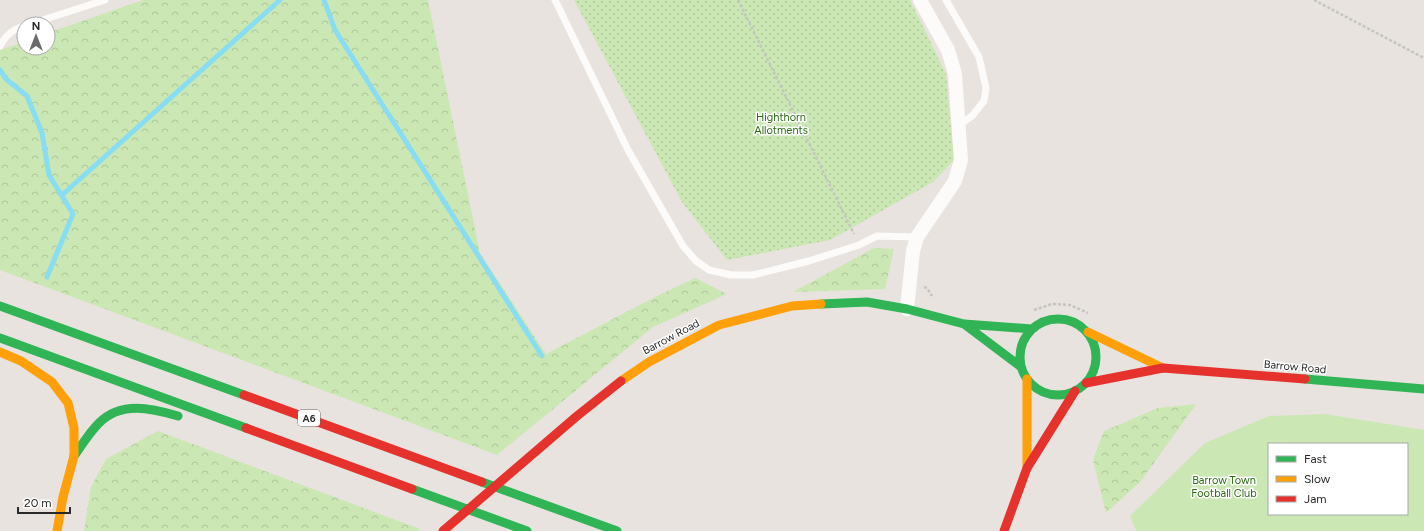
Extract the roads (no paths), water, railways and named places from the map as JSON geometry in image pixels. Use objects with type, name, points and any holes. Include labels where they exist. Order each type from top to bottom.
[{"type":"main road","name":"Barrow Road","points":[[443,531],[615,385],[649,362],[719,325],[792,306],[867,302],[907,309],[964,324],[1032,329]]},
{"type":"main road","name":"A6","points":[[0,306],[618,531]]},
{"type":"main road","points":[[1004,531],[1027,468],[1075,391],[1086,383],[1092,376],[1096,364],[1097,357],[1095,344],[1088,332],[1074,322],[1061,318],[1043,322],[1032,329],[1023,342],[1020,355],[1021,367],[1032,385],[1043,392],[1056,395],[1075,391]]},
{"type":"main road","name":"Barrow Road","points":[[964,324],[1021,367]]},
{"type":"main road","name":"Barrow Road","points":[[1088,332],[1164,368]]},
{"type":"main road","points":[[0,338],[527,531]]},
{"type":"main road","points":[[0,352],[21,361],[52,382],[68,403],[74,428],[74,456],[63,497],[57,531]]},
{"type":"main road","name":"Barrow Road","points":[[1086,383],[1164,368],[1424,389]]},
{"type":"main road","points":[[1027,379],[1027,468]]},
{"type":"main road","points":[[74,456],[103,419],[118,410],[137,406],[164,411],[185,418]]},
{"type":"main road","points":[[249,438],[340,462]]},
{"type":"street","points":[[907,309],[913,251],[917,237],[955,181],[960,160],[955,74],[948,50],[920,0]]},
{"type":"lane","points":[[55,16],[105,0]]},
{"type":"lane","points":[[555,0],[628,150],[683,246],[696,261],[709,270],[731,275],[753,275],[859,245],[877,236],[917,237]]},
{"type":"lane","points":[[946,0],[979,57],[986,88],[984,101],[972,116],[958,125]]},
{"type":"lane","points":[[0,46],[6,36],[16,29]]},
{"type":"waterway","points":[[62,195],[280,0]]},
{"type":"waterway","points":[[324,0],[335,30],[542,356]]},
{"type":"waterway","points":[[0,70],[6,79],[27,96],[42,133],[49,175],[73,214],[47,277]]},
{"type":"park label","name":"Highthorn Allotments","points":[[781,123]]},
{"type":"park label","name":"Barrow Town Football Club","points":[[1224,486]]}]
